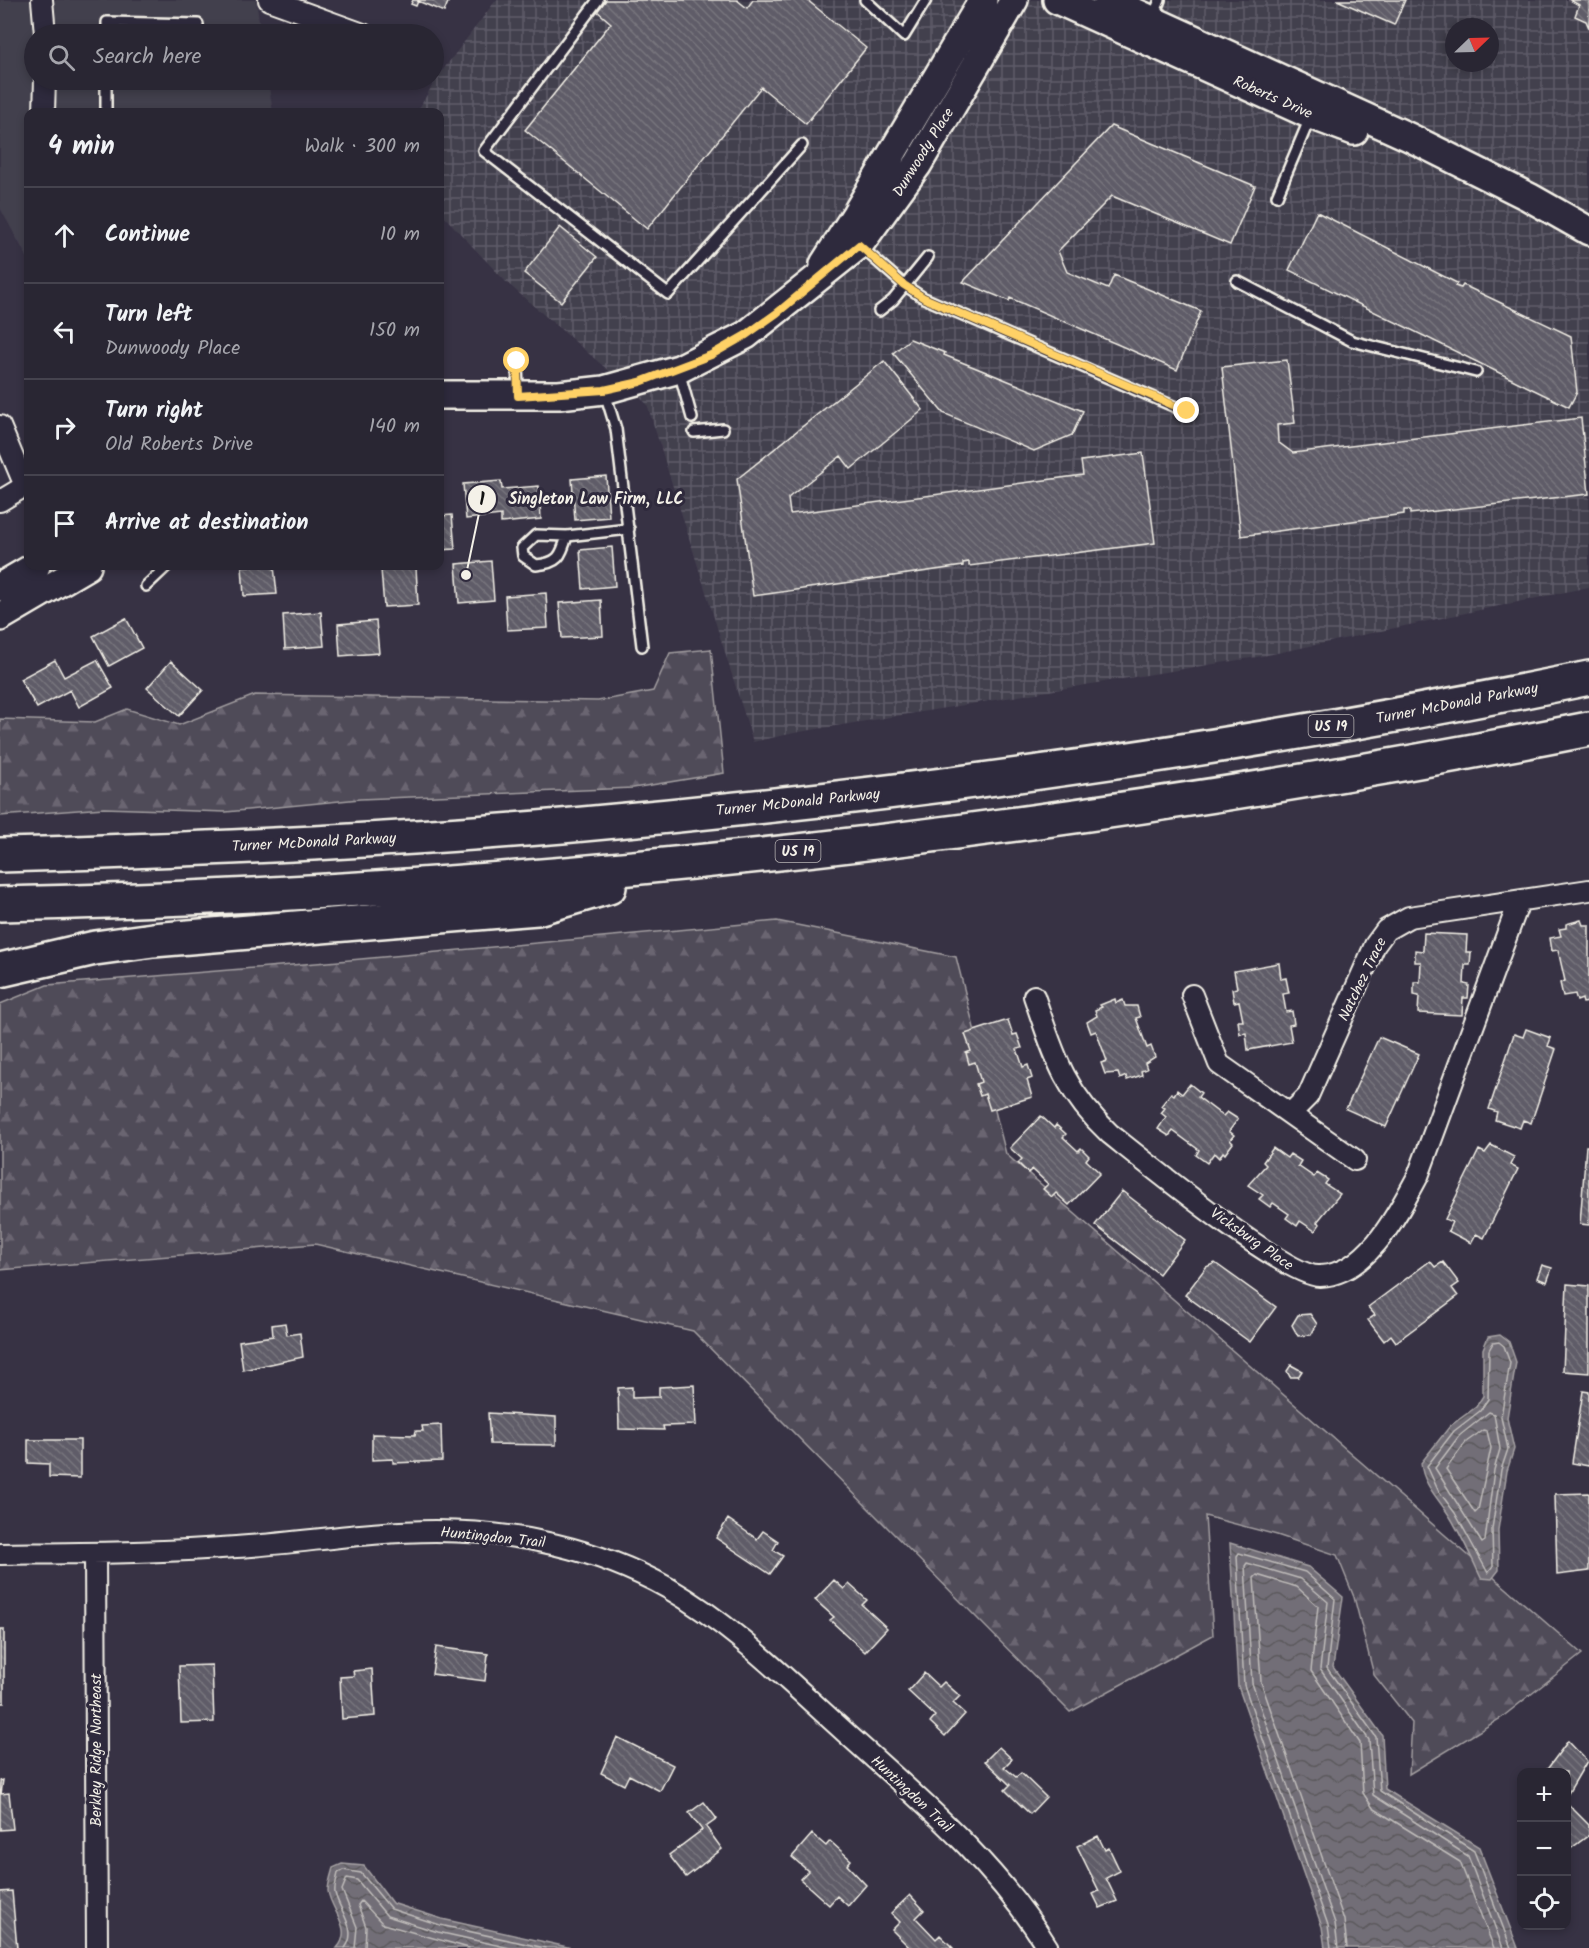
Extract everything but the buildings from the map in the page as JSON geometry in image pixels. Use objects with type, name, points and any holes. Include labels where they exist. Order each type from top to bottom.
[{"type":"highway","name":"Turner McDonald Parkway","points":[[0,855],[190,849],[409,837],[560,826],[784,804],[957,783],[1207,748],[1589,678]]},
{"type":"highway","name":"US 19","points":[[0,904],[192,899],[366,890],[685,865],[1120,811],[1317,780],[1589,729]]},
{"type":"highway","points":[[0,970],[72,952],[153,940],[537,908],[685,865]]},
{"type":"street","points":[[42,0],[44,24]]},
{"type":"street","points":[[269,0],[335,24]]},
{"type":"street","name":"Dunwoody Place","points":[[810,284],[856,214],[983,0]]},
{"type":"street","name":"Dunwoody Place","points":[[444,395],[518,396],[604,390],[678,369],[746,335],[859,245],[918,164],[1014,0]]},
{"type":"street","name":"Roberts Drive","points":[[1057,0],[1315,106],[1409,137],[1588,229]]},
{"type":"street","name":"Roberts Drive","points":[[1108,0],[1156,10],[1315,106]]},
{"type":"street","points":[[44,108],[45,90]]},
{"type":"street","points":[[0,426],[24,484]]},
{"type":"street","points":[[0,501],[24,487]]},
{"type":"street","points":[[0,587],[29,570]]},
{"type":"street","points":[[0,617],[80,570]]},
{"type":"street","name":"Natchez Trace","points":[[1290,1114],[1308,1096],[1375,945],[1386,930],[1409,917],[1589,890]]},
{"type":"street","name":"Vicksburg Place","points":[[1034,996],[1060,1070],[1088,1113],[1110,1134],[1257,1245],[1303,1274],[1320,1276],[1343,1270],[1360,1260],[1377,1241],[1418,1176],[1519,902]]},
{"type":"street","points":[[1192,995],[1218,1064],[1355,1160]]},
{"type":"street","name":"Huntingdon Trail","points":[[0,1554],[95,1553],[237,1547],[435,1531],[509,1536],[546,1542],[623,1567],[705,1610],[789,1682],[937,1815],[988,1867],[1048,1948]]},
{"type":"street","name":"Berkley Ridge Northeast","points":[[95,1553],[97,1948]]},
{"type":"lane","points":[[598,0],[484,151],[668,294],[802,145]]},
{"type":"lane","points":[[865,0],[904,36],[926,0]]},
{"type":"lane","points":[[107,24],[107,22],[198,24]]},
{"type":"lane","points":[[106,90],[106,108]]},
{"type":"lane","points":[[1277,196],[1315,106]]},
{"type":"lane","points":[[859,245],[904,285],[946,309],[1187,411]]},
{"type":"lane","points":[[879,311],[893,300],[928,257]]},
{"type":"lane","points":[[1237,281],[1352,341],[1476,372]]},
{"type":"lane","points":[[517,361],[518,396]]},
{"type":"lane","points":[[678,369],[692,418]]},
{"type":"lane","points":[[604,390],[616,429],[642,646]]},
{"type":"lane","points":[[694,432],[723,429]]},
{"type":"lane","points":[[567,536],[561,556],[553,564],[536,566],[523,556],[522,548],[536,534],[567,536],[628,529]]},
{"type":"lane","points":[[146,586],[166,570]]},
{"type":"shaded area","points":[[0,0],[256,0],[260,24],[24,24],[24,90],[270,90],[272,108],[24,108],[24,252],[0,208]]},
{"type":"shaded area","points":[[496,0],[1589,0],[1589,587],[1263,656],[799,732],[753,742],[647,404],[506,282],[444,216],[444,108],[419,108],[430,90],[444,90],[444,68]]},
{"type":"green space","points":[[711,649],[724,773],[633,788],[360,799],[226,812],[104,808],[0,816],[0,719],[95,722],[127,709],[179,725],[255,695],[598,701],[653,691],[670,653]]},
{"type":"green space","points":[[777,921],[956,957],[1006,1154],[1582,1654],[1501,1718],[1409,1774],[1412,1723],[1374,1675],[1354,1597],[1337,1555],[1277,1535],[1205,1516],[1213,1635],[1070,1712],[693,1331],[315,1244],[0,1270],[0,1004],[47,985]]},
{"type":"water","points":[[1500,1335],[1509,1342],[1516,1362],[1507,1418],[1514,1449],[1507,1471],[1498,1530],[1499,1570],[1492,1579],[1481,1578],[1452,1520],[1425,1479],[1421,1463],[1450,1426],[1476,1407],[1483,1396],[1483,1349],[1488,1337]]},
{"type":"water","points":[[1230,1543],[1308,1567],[1343,1597],[1333,1667],[1382,1735],[1385,1789],[1479,1847],[1518,1948],[1325,1948],[1322,1927],[1238,1686]]},
{"type":"water","points":[[342,1864],[364,1866],[392,1903],[442,1919],[572,1948],[337,1948],[342,1941],[342,1927],[328,1888],[333,1868]]},
{"type":"place","name":"Singleton Law Firm, LLC","points":[[466,575]]},
{"type":"route","points":[[517,361],[518,396],[559,395],[604,390],[640,382],[711,355],[746,335],[777,313],[859,245],[904,285],[924,298],[1187,411]]}]
